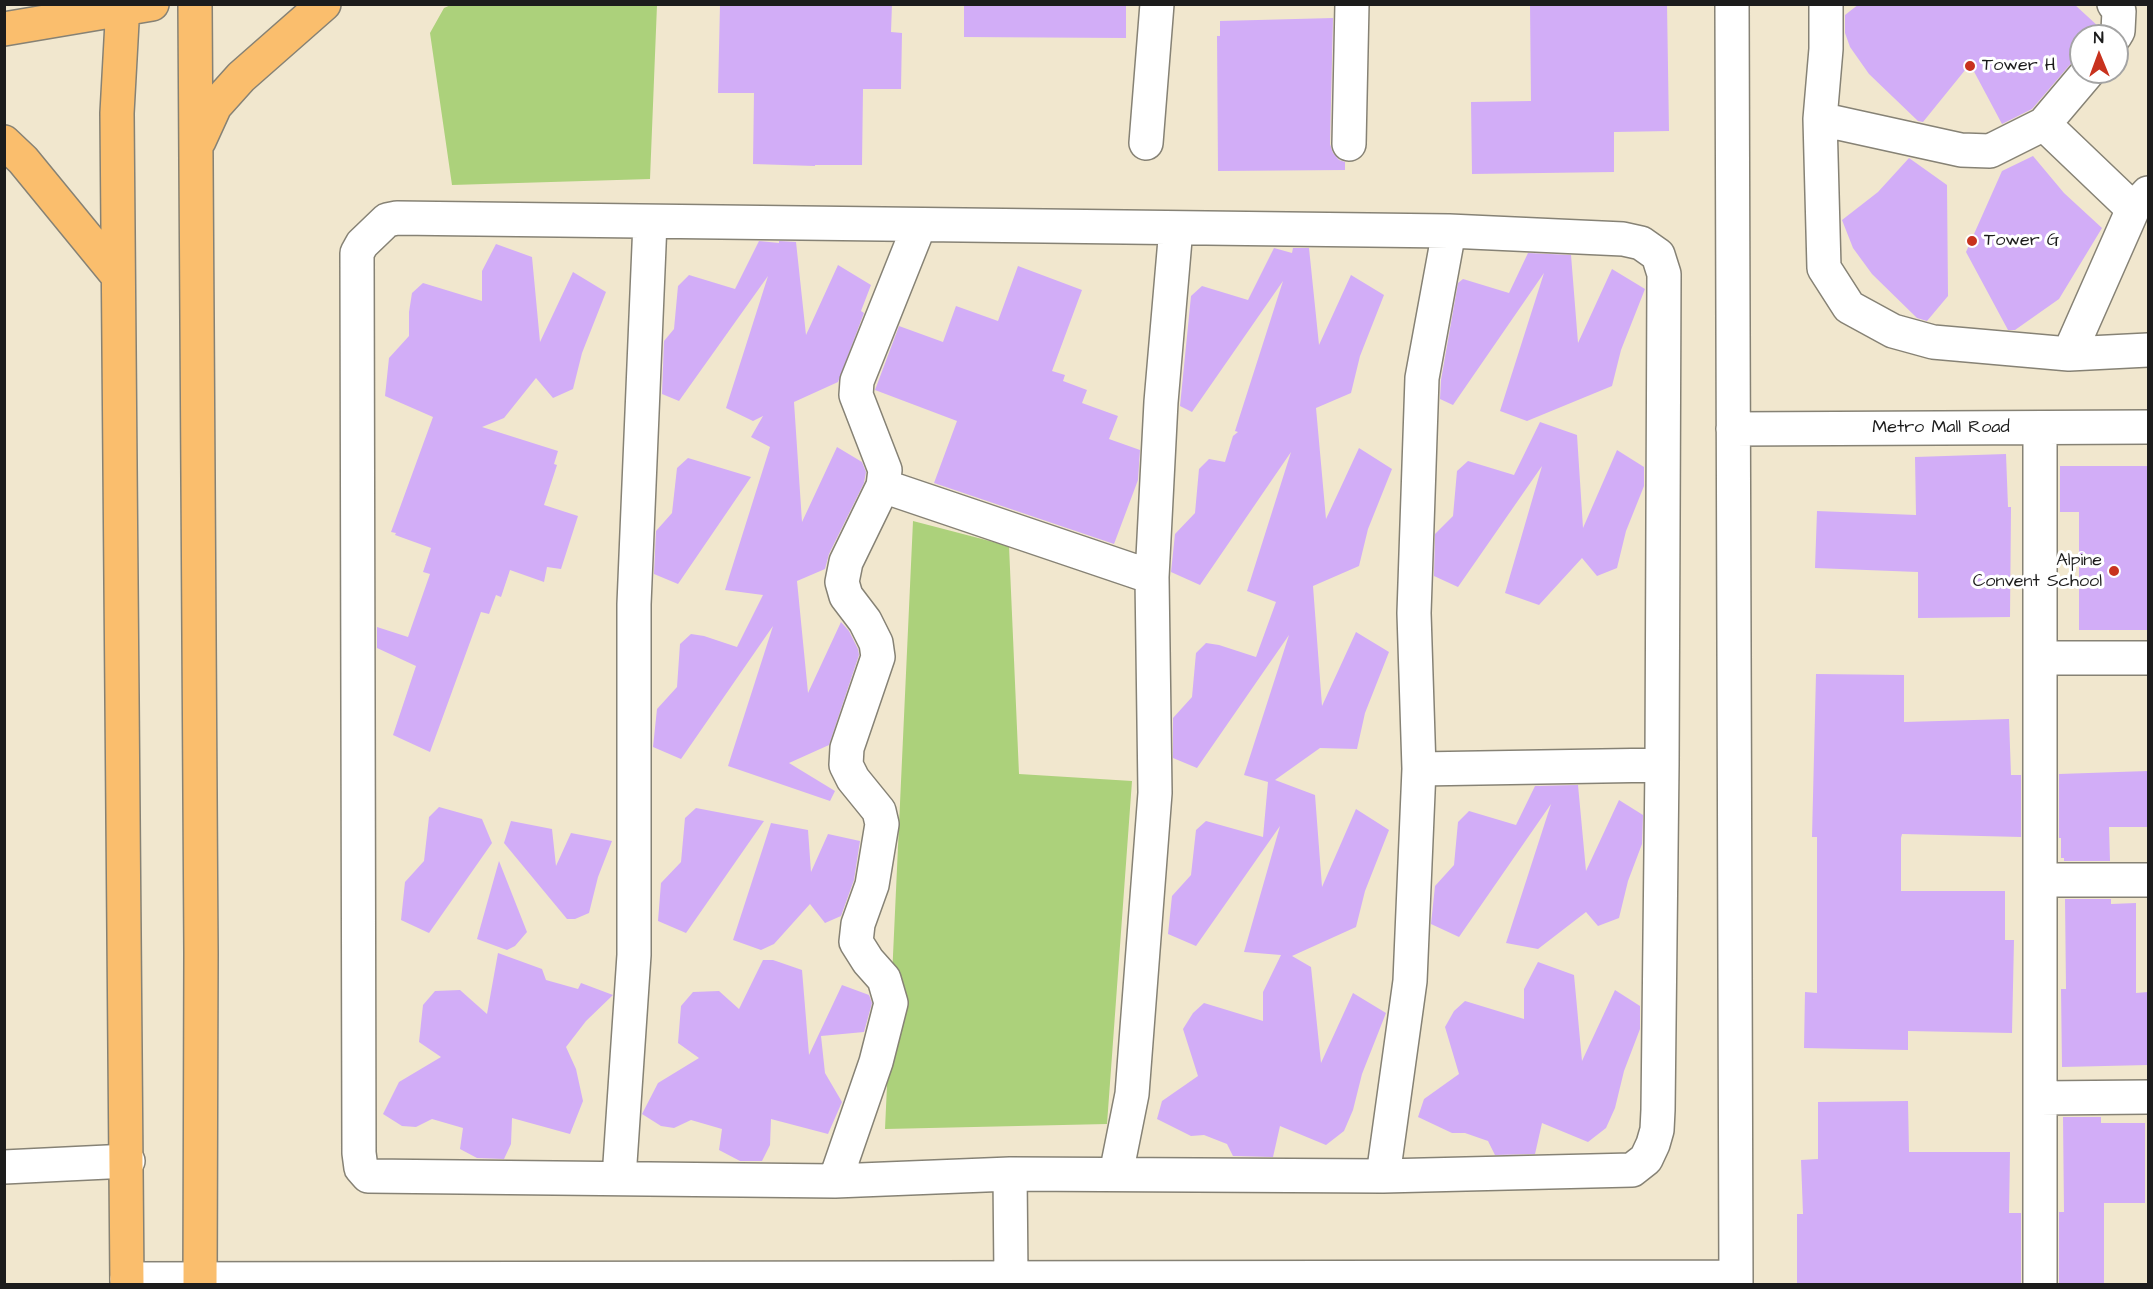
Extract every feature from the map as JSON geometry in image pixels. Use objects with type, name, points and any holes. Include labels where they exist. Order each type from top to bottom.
[{"type":"main road","points":[[195,4],[201,941],[200,1282]]},
{"type":"main road","points":[[196,150],[215,106],[241,77],[324,5]]},
{"type":"main road","points":[[4,29],[133,6],[117,113],[128,1161],[127,1282]]},
{"type":"main road","points":[[4,142],[23,160],[118,276]]},
{"type":"street","points":[[1146,143],[1157,4]]},
{"type":"street","points":[[1349,144],[1352,4]]},
{"type":"street","points":[[127,1282],[634,1282],[1011,1277],[1736,1281],[1732,4]]},
{"type":"street","points":[[1826,4],[1826,50],[1820,119],[1824,268],[1849,307],[1893,331],[1933,342],[2068,354],[2148,350]]},
{"type":"street","points":[[2114,4],[2119,11],[2118,24]]},
{"type":"street","points":[[1820,119],[1961,150],[1990,151],[2044,124],[2078,84]]},
{"type":"street","points":[[2044,124],[2141,201],[2068,354]]},
{"type":"street","points":[[397,218],[919,226],[1449,231],[1623,239],[1641,243],[1658,255],[1664,274],[1662,765],[1657,1130],[1646,1159],[1632,1170],[1383,1176],[1010,1174],[835,1181],[368,1176],[360,1164],[357,253],[362,244],[387,220],[397,218]]},
{"type":"street","points":[[619,1178],[634,955],[634,604],[650,222]]},
{"type":"street","points":[[835,1181],[876,1062],[891,1004],[884,979],[868,961],[856,942],[858,924],[872,885],[882,824],[879,811],[853,778],[846,765],[847,748],[878,657],[876,643],[866,621],[846,596],[842,582],[846,562],[883,486],[885,470],[856,395],[857,381],[919,226]]},
{"type":"street","points":[[1116,1174],[1132,1094],[1155,793],[1152,577],[1161,402],[1176,228]]},
{"type":"street","points":[[1383,1176],[1410,981],[1419,769],[1414,613],[1422,378],[1449,231]]},
{"type":"street","name":"Metro Mall Road","points":[[1733,429],[2148,427]]},
{"type":"street","points":[[2040,428],[2040,1284]]},
{"type":"street","points":[[883,486],[1152,577]]},
{"type":"street","points":[[2040,658],[2148,658]]},
{"type":"street","points":[[1419,769],[1662,765]]},
{"type":"street","points":[[2040,880],[2148,880]]},
{"type":"street","points":[[2040,1098],[2148,1097]]},
{"type":"street","points":[[4,1167],[128,1161]]},
{"type":"street","points":[[1010,1174],[1011,1277]]},
{"type":"green space","points":[[453,4],[657,5],[650,179],[452,185],[430,33],[444,8]]},
{"type":"green space","points":[[913,521],[1009,546],[1019,774],[1132,781],[1107,1124],[885,1129]]},
{"type":"building","points":[[720,4],[892,4],[891,32],[902,33],[901,89],[863,89],[862,165],[753,164],[754,93],[718,93]]},
{"type":"building","points":[[964,4],[1126,4],[1126,38],[964,37]]},
{"type":"building","points":[[1530,4],[1667,4],[1669,131],[1614,132],[1614,172],[1472,174],[1471,102],[1531,101]]},
{"type":"building","name":"Tower H","points":[[1859,4],[2074,4],[2096,24],[2069,24],[2069,66],[2032,109],[2002,124],[1970,64],[1923,122],[1918,121],[1869,74],[1850,47],[1845,33],[1845,15]]},
{"type":"building","points":[[1333,18],[1330,144],[1333,153],[1339,160],[1345,162],[1345,170],[1218,171],[1217,36],[1220,36],[1220,21]]},
{"type":"building","points":[[2033,156],[2064,193],[2102,228],[2059,299],[2015,330],[2008,330],[1966,252],[2002,171]]},
{"type":"building","points":[[1909,158],[1947,185],[1948,296],[1927,321],[1917,318],[1872,274],[1853,248],[1842,220],[1878,192]]},
{"type":"building","points":[[759,241],[796,242],[806,335],[838,265],[871,285],[861,311],[864,313],[838,382],[794,402],[802,522],[837,447],[862,462],[866,472],[864,483],[829,554],[825,569],[797,581],[808,693],[841,622],[849,631],[859,655],[829,745],[789,763],[835,791],[830,801],[728,766],[773,626],[681,759],[653,747],[657,709],[677,687],[680,644],[691,634],[737,647],[763,595],[725,590],[770,447],[751,437],[763,416],[753,421],[726,408],[768,276],[679,401],[662,394],[664,341],[674,329],[678,286],[689,275],[735,289]]},
{"type":"building","points":[[496,244],[532,257],[540,342],[573,272],[606,292],[582,353],[573,389],[553,398],[536,378],[504,418],[482,427],[558,451],[554,464],[557,465],[544,505],[578,516],[561,569],[547,567],[544,582],[510,570],[501,597],[496,595],[489,614],[481,612],[430,752],[393,735],[416,666],[377,648],[377,627],[408,637],[430,574],[423,572],[431,548],[391,532],[433,417],[385,396],[389,358],[409,336],[412,293],[423,283],[482,301],[482,271]]},
{"type":"building","points":[[1274,248],[1292,253],[1293,248],[1309,248],[1319,345],[1351,275],[1384,295],[1360,356],[1351,393],[1316,408],[1326,519],[1359,448],[1392,469],[1368,529],[1359,566],[1313,586],[1322,706],[1356,632],[1389,652],[1365,713],[1357,749],[1320,748],[1275,780],[1315,795],[1322,887],[1356,809],[1389,830],[1365,891],[1356,927],[1292,956],[1311,967],[1321,1063],[1353,993],[1386,1013],[1362,1074],[1353,1110],[1344,1131],[1326,1145],[1280,1126],[1273,1157],[1233,1156],[1227,1144],[1204,1135],[1191,1136],[1157,1119],[1162,1101],[1198,1076],[1183,1029],[1193,1013],[1204,1003],[1263,1021],[1263,992],[1281,955],[1244,952],[1280,826],[1196,946],[1168,934],[1172,896],[1191,875],[1196,830],[1206,821],[1263,837],[1268,782],[1244,775],[1289,635],[1197,768],[1173,758],[1173,718],[1192,697],[1196,653],[1206,643],[1256,657],[1276,602],[1247,591],[1291,452],[1200,585],[1171,572],[1175,534],[1195,513],[1199,469],[1209,459],[1225,462],[1233,436],[1238,432],[1235,431],[1283,281],[1192,412],[1180,406],[1191,296],[1202,286],[1248,300]]},
{"type":"building","points":[[1528,253],[1571,255],[1578,343],[1612,269],[1645,289],[1621,350],[1612,386],[1527,421],[1500,411],[1544,273],[1453,405],[1440,399],[1441,380],[1458,283],[1463,279],[1509,293]]},
{"type":"building","points":[[1018,266],[1082,290],[1052,371],[1065,375],[1063,381],[1087,390],[1082,403],[1118,416],[1109,439],[1140,450],[1138,480],[1114,544],[934,483],[957,421],[875,390],[899,326],[943,342],[956,306],[998,321]]},
{"type":"building","points":[[1540,422],[1577,435],[1583,528],[1617,450],[1644,467],[1644,486],[1626,531],[1617,568],[1597,576],[1582,558],[1539,605],[1505,593],[1542,466],[1458,587],[1434,576],[1435,534],[1453,516],[1457,471],[1468,461],[1514,475]]},
{"type":"building","points":[[2006,454],[2008,507],[2011,507],[2010,617],[1918,618],[1918,572],[1815,568],[1817,511],[1916,515],[1915,457]]},
{"type":"building","points":[[688,458],[751,477],[678,584],[654,574],[656,531],[672,513],[677,468]]},
{"type":"building","name":"Alpine Convent School","points":[[2060,466],[2148,466],[2148,630],[2079,630],[2079,512],[2060,512]]},
{"type":"building","points":[[1816,674],[1904,675],[1904,722],[2009,719],[2011,775],[2021,775],[2021,837],[1902,834],[1901,891],[2005,891],[2005,940],[2014,940],[2012,1033],[1908,1031],[1908,1050],[1804,1048],[1805,992],[1817,993],[1817,837],[1812,837]]},
{"type":"building","points":[[2148,771],[2148,827],[2109,827],[2110,861],[2064,861],[2064,858],[2061,858],[2061,838],[2059,838],[2059,774]]},
{"type":"building","points":[[1578,785],[1586,871],[1619,800],[1643,815],[1642,844],[1628,881],[1619,918],[1598,926],[1586,912],[1538,949],[1506,943],[1551,804],[1459,937],[1431,924],[1435,886],[1454,865],[1458,822],[1469,811],[1516,825],[1535,786]]},
{"type":"building","points":[[439,807],[482,819],[492,843],[429,933],[401,920],[405,882],[424,861],[429,817]]},
{"type":"building","points":[[696,808],[764,821],[686,933],[658,921],[661,883],[681,862],[685,818]]},
{"type":"building","points":[[511,821],[552,829],[556,866],[571,833],[612,841],[598,877],[589,913],[575,919],[567,919],[504,843]]},
{"type":"building","points":[[771,823],[808,830],[811,872],[828,834],[860,841],[854,880],[841,916],[825,923],[810,904],[774,944],[761,950],[733,940]]},
{"type":"building","points":[[499,861],[527,932],[515,946],[507,950],[477,939]]},
{"type":"building","points":[[2065,899],[2111,899],[2111,904],[2136,903],[2136,993],[2148,992],[2148,1065],[2062,1067],[2061,989],[2066,989]]},
{"type":"building","points":[[498,953],[542,969],[546,980],[578,989],[581,983],[613,995],[586,1021],[566,1047],[576,1069],[583,1101],[570,1134],[512,1118],[511,1144],[504,1159],[477,1158],[460,1149],[463,1128],[432,1119],[416,1127],[402,1126],[383,1114],[399,1082],[441,1057],[419,1042],[423,1005],[435,991],[460,990],[487,1014]]},
{"type":"building","points":[[763,960],[773,960],[802,970],[809,1055],[842,985],[869,995],[872,1003],[864,1032],[821,1036],[825,1073],[842,1102],[828,1134],[771,1119],[770,1145],[762,1161],[740,1161],[719,1150],[722,1129],[691,1120],[674,1128],[661,1126],[642,1114],[658,1083],[699,1058],[678,1043],[681,1006],[693,992],[719,991],[739,1009]]},
{"type":"building","points":[[1538,962],[1574,975],[1582,1061],[1615,990],[1640,1006],[1640,1029],[1624,1071],[1615,1108],[1606,1128],[1588,1142],[1542,1123],[1535,1154],[1495,1155],[1488,1141],[1465,1133],[1452,1133],[1418,1117],[1424,1099],[1459,1074],[1445,1027],[1454,1011],[1465,1001],[1524,1019],[1524,989]]},
{"type":"building","points":[[1908,1101],[1909,1152],[2010,1152],[2009,1213],[2021,1213],[2021,1284],[1797,1284],[1797,1214],[1803,1214],[1801,1160],[1818,1159],[1818,1102]]},
{"type":"building","points":[[2063,1117],[2101,1117],[2101,1123],[2145,1123],[2145,1203],[2104,1203],[2104,1284],[2059,1284],[2059,1212],[2064,1212]]},
{"type":"place","name":"Tower H","points":[[1970,66]]},
{"type":"place","name":"Tower G","points":[[1972,241]]},
{"type":"place","name":"Alpine Convent School","points":[[2114,571]]}]
